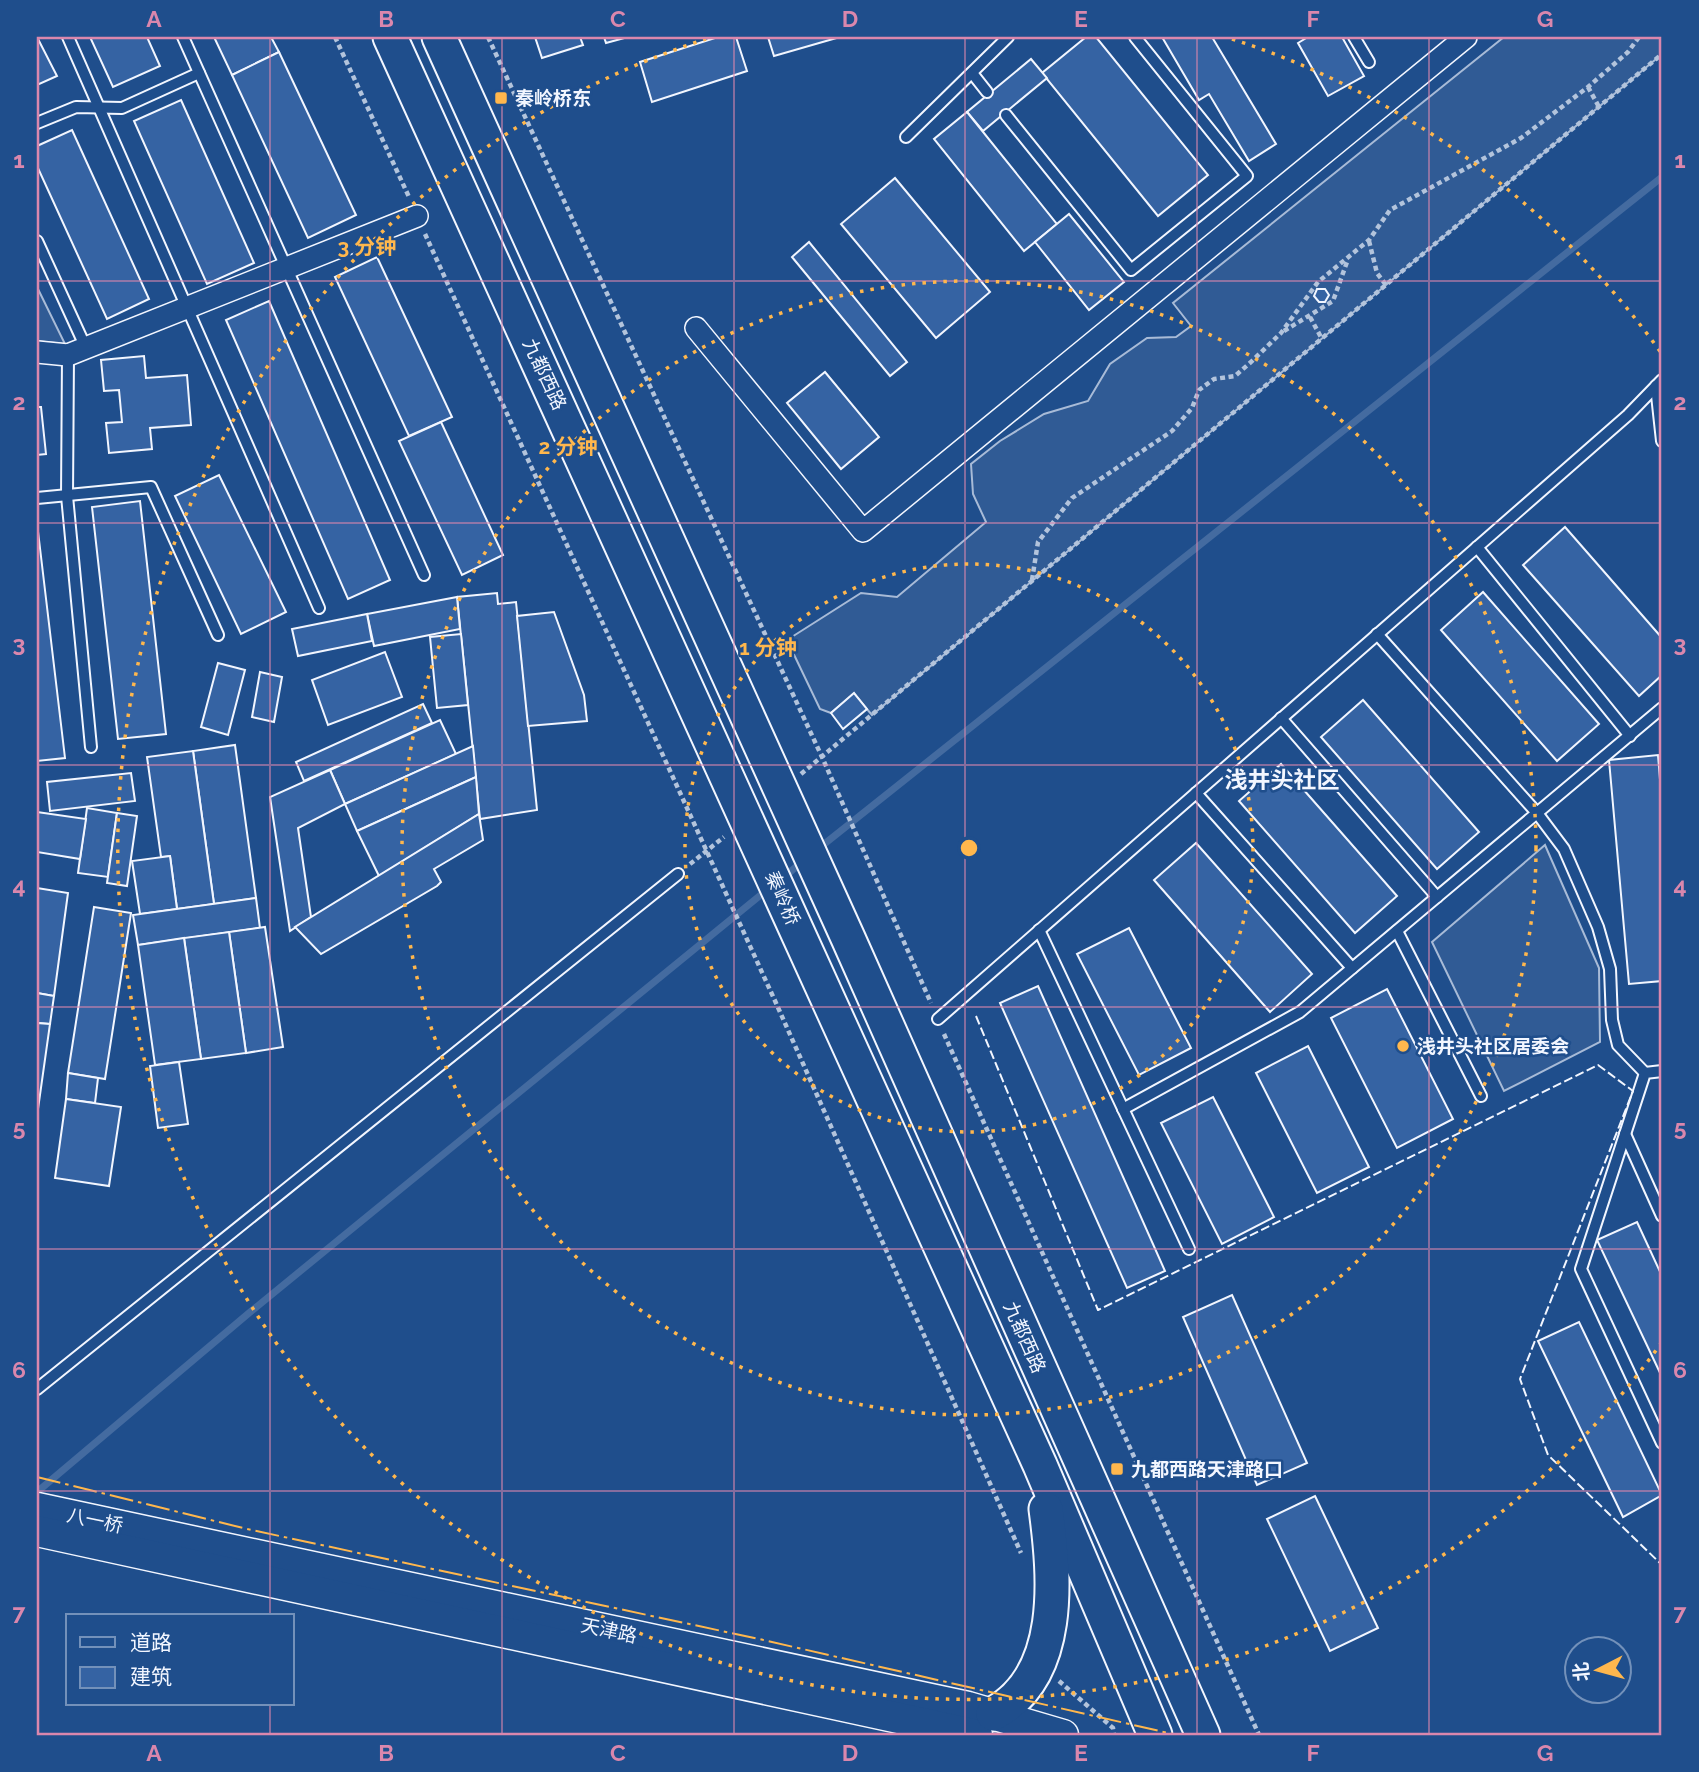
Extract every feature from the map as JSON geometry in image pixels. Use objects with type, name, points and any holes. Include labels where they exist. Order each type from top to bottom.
[{"type":"main road","name":"九都西路","points":[[390,37],[749,823]]},
{"type":"main road","points":[[439,37],[784,797]]},
{"type":"main road","name":"九都西路","points":[[784,797],[1203,1735]]},
{"type":"main road","name":"秦岭桥","points":[[749,823],[815,969]]},
{"type":"main road","name":"九都西路","points":[[815,969],[1040,1465],[1155,1735]]},
{"type":"main road","points":[[985,1725],[1029,1682],[1048,1640],[1054,1564],[1040,1465]]},
{"type":"main road","name":"八一桥","points":[[37,1508],[152,1533]]},
{"type":"main road","name":"八一桥","points":[[37,1531],[123,1550]]},
{"type":"main road","name":"天津路","points":[[152,1533],[985,1725]]},
{"type":"main road","name":"天津路","points":[[123,1550],[985,1725],[1063,1735]]},
{"type":"street","points":[[696,328],[863,531],[1466,37]]},
{"type":"street","points":[[37,352],[77,351],[417,216]]},
{"type":"lane","points":[[68,37],[319,608]]},
{"type":"lane","points":[[183,37],[424,575]]},
{"type":"lane","points":[[906,137],[1008,37]]},
{"type":"lane","points":[[1006,115],[1131,270],[1247,176],[1135,37]]},
{"type":"lane","points":[[1354,37],[1369,62]]},
{"type":"lane","points":[[972,73],[987,92]]},
{"type":"lane","points":[[37,123],[76,107],[122,108],[200,74]]},
{"type":"lane","points":[[37,241],[77,351],[67,496],[91,747]]},
{"type":"lane","points":[[1659,383],[1662,441]]},
{"type":"lane","points":[[938,1019],[1628,415],[1659,383]]},
{"type":"lane","points":[[37,498],[151,487],[218,635]]},
{"type":"lane","points":[[1477,547],[1630,736]]},
{"type":"lane","points":[[1377,635],[1537,814],[1564,849],[1598,927],[1610,969],[1612,1020],[1618,1045],[1645,1073]]},
{"type":"lane","points":[[1123,1109],[1300,1012],[1662,708]]},
{"type":"lane","points":[[1281,718],[1437,897]]},
{"type":"lane","points":[[1196,793],[1352,968]]},
{"type":"lane","points":[[37,1389],[678,874]]},
{"type":"lane","points":[[1039,930],[1189,1249]]},
{"type":"lane","points":[[1397,931],[1481,1096]]},
{"type":"lane","points":[[1645,1073],[1662,1071]]},
{"type":"lane","points":[[1645,1073],[1581,1269],[1662,1443]]},
{"type":"lane","points":[[1625,1134],[1662,1216]]},
{"type":"path","points":[[335,37],[776,1003],[1024,1560]]},
{"type":"path","points":[[488,37],[826,768],[1259,1735]]},
{"type":"path","points":[[1032,581],[1038,542],[1072,498],[1172,431],[1192,408],[1199,390],[1214,379],[1235,376],[1280,333],[1318,282],[1347,261],[1369,240],[1390,211],[1521,138],[1588,87],[1628,52],[1639,37]]},
{"type":"path","points":[[784,797],[821,757],[1662,54]]},
{"type":"path","points":[[1588,87],[1599,107]]},
{"type":"path","points":[[1369,240],[1377,273],[1386,285]]},
{"type":"path","points":[[1280,333],[1333,301],[1347,261]]},
{"type":"path","points":[[1310,317],[1322,338]]},
{"type":"path","points":[[678,874],[749,823]]},
{"type":"path","points":[[1038,1663],[1113,1728],[1114,1735]]},
{"type":"shaded area","points":[[1504,37],[1662,37],[1662,54],[872,715],[854,694],[831,713],[820,709],[787,640],[861,593],[897,597],[986,522],[973,494],[971,464],[1000,441],[1044,414],[1088,401],[1110,364],[1147,338],[1176,337],[1191,326],[1173,303]]},
{"type":"shaded area","points":[[37,287],[65,344],[37,341]]},
{"type":"shaded area","points":[[1545,845],[1599,968],[1600,1042],[1504,1091],[1432,942]]},
{"type":"building","points":[[37,37],[57,76],[37,85]]},
{"type":"building","points":[[90,37],[147,37],[160,66],[113,87]]},
{"type":"building","points":[[214,37],[271,37],[279,52],[232,75]]},
{"type":"building","points":[[535,37],[580,37],[583,45],[542,58]]},
{"type":"building","points":[[604,37],[628,37],[606,43]]},
{"type":"building","points":[[718,37],[736,37],[747,71],[652,102],[640,62]]},
{"type":"building","points":[[768,37],[840,37],[774,56]]},
{"type":"building","points":[[1086,37],[1096,37],[1208,175],[1158,216],[1042,73]]},
{"type":"building","points":[[1162,37],[1212,37],[1276,144],[1249,161],[1209,94],[1199,100]]},
{"type":"building","points":[[1308,37],[1342,37],[1364,76],[1328,96],[1298,43]]},
{"type":"building","points":[[279,52],[356,215],[308,238],[232,75]]},
{"type":"building","points":[[1031,59],[1047,78],[983,131],[967,112]]},
{"type":"building","points":[[181,100],[254,263],[207,284],[134,121]]},
{"type":"building","points":[[967,112],[1057,224],[1024,251],[934,139]]},
{"type":"building","points":[[72,130],[149,299],[107,319],[37,166],[37,146]]},
{"type":"building","points":[[895,178],[990,292],[936,338],[841,224]]},
{"type":"building","points":[[1069,214],[1124,282],[1089,310],[1035,242]]},
{"type":"building","points":[[809,242],[907,362],[890,376],[792,257]]},
{"type":"building","points":[[377,257],[452,417],[409,436],[335,277]]},
{"type":"building","points":[[1317,289],[1325,289],[1329,295],[1325,302],[1319,302],[1314,296]]},
{"type":"building","points":[[269,301],[390,580],[348,599],[226,320]]},
{"type":"building","points":[[144,356],[146,378],[187,375],[191,425],[150,428],[152,449],[109,453],[106,423],[122,422],[119,390],[104,391],[101,360]]},
{"type":"building","points":[[825,372],[879,437],[841,469],[787,403]]},
{"type":"building","points":[[37,407],[41,407],[46,454],[37,455]]},
{"type":"building","points":[[441,422],[503,555],[462,575],[399,441]]},
{"type":"building","points":[[219,475],[286,612],[241,634],[175,496]]},
{"type":"building","points":[[140,501],[166,734],[118,739],[92,507]]},
{"type":"building","points":[[37,523],[65,758],[37,761]]},
{"type":"building","points":[[1565,527],[1662,638],[1662,675],[1639,696],[1523,565]]},
{"type":"building","points":[[1483,592],[1599,724],[1557,761],[1441,630]]},
{"type":"building","points":[[497,593],[498,604],[516,602],[537,810],[480,819],[457,597]]},
{"type":"building","points":[[457,597],[460,629],[374,646],[367,614]]},
{"type":"building","points":[[554,612],[584,695],[587,721],[528,726],[517,616]]},
{"type":"building","points":[[367,614],[372,641],[298,656],[292,629]]},
{"type":"building","points":[[461,634],[468,705],[437,708],[430,637]]},
{"type":"building","points":[[385,652],[402,697],[328,725],[312,680]]},
{"type":"building","points":[[218,663],[245,670],[228,735],[201,727]]},
{"type":"building","points":[[260,672],[282,677],[274,722],[252,717]]},
{"type":"building","points":[[854,693],[867,709],[843,729],[831,713]]},
{"type":"building","points":[[1363,700],[1479,832],[1437,869],[1321,737]]},
{"type":"building","points":[[423,704],[432,723],[304,781],[296,762]]},
{"type":"building","points":[[440,720],[456,754],[345,804],[330,770]]},
{"type":"building","points":[[235,745],[256,898],[214,904],[193,751]]},
{"type":"building","points":[[473,746],[476,777],[357,831],[345,804]]},
{"type":"building","points":[[193,751],[214,904],[177,909],[170,856],[161,857],[147,757]]},
{"type":"building","points":[[1658,755],[1662,804],[1662,981],[1629,984],[1609,760]]},
{"type":"building","points":[[1281,764],[1397,896],[1355,933],[1239,801]]},
{"type":"building","points":[[330,770],[345,804],[298,828],[311,917],[290,931],[270,797]]},
{"type":"building","points":[[131,773],[135,801],[50,811],[47,782]]},
{"type":"building","points":[[476,777],[479,814],[379,876],[357,831]]},
{"type":"building","points":[[87,808],[117,813],[108,877],[78,873]]},
{"type":"building","points":[[37,812],[86,819],[80,859],[37,852]]},
{"type":"building","points":[[117,813],[137,816],[127,886],[107,883]]},
{"type":"building","points":[[479,814],[483,840],[434,869],[441,882],[437,886],[321,954],[295,927]]},
{"type":"building","points":[[1196,843],[1312,974],[1270,1012],[1154,880]]},
{"type":"building","points":[[170,856],[177,909],[140,914],[132,861]]},
{"type":"building","points":[[37,888],[68,893],[54,996],[37,993]]},
{"type":"building","points":[[256,898],[260,928],[138,945],[133,915]]},
{"type":"building","points":[[94,907],[131,913],[105,1079],[68,1073]]},
{"type":"building","points":[[265,927],[283,1047],[246,1053],[229,932]]},
{"type":"building","points":[[1129,928],[1191,1048],[1139,1075],[1077,954]]},
{"type":"building","points":[[229,932],[246,1053],[201,1059],[184,938]]},
{"type":"building","points":[[184,938],[201,1059],[155,1065],[138,945]]},
{"type":"building","points":[[1038,986],[1165,1271],[1127,1288],[1000,1003]]},
{"type":"building","points":[[1387,989],[1453,1119],[1397,1148],[1331,1018]]},
{"type":"building","points":[[37,993],[54,996],[50,1024],[37,1023]]},
{"type":"building","points":[[37,1023],[50,1024],[37,1116]]},
{"type":"building","points":[[1308,1046],[1369,1167],[1317,1193],[1256,1073]]},
{"type":"building","points":[[179,1062],[188,1124],[158,1128],[150,1066]]},
{"type":"building","points":[[68,1073],[98,1078],[95,1103],[66,1099]]},
{"type":"building","points":[[1213,1097],[1274,1217],[1222,1244],[1161,1123]]},
{"type":"building","points":[[66,1099],[121,1107],[109,1186],[55,1178]]},
{"type":"building","points":[[1637,1222],[1662,1276],[1662,1377],[1597,1240]]},
{"type":"building","points":[[1232,1295],[1307,1463],[1257,1485],[1183,1317]]},
{"type":"building","points":[[1579,1322],[1662,1495],[1623,1517],[1538,1341]]},
{"type":"building","points":[[1315,1496],[1378,1628],[1330,1651],[1267,1519]]},
{"type":"waterway","points":[[818,849],[1662,177]]},
{"type":"waterway","points":[[783,878],[803,861]]},
{"type":"waterway","points":[[37,1492],[249,1313],[768,889]]},
{"type":"fence","points":[[976,1016],[1098,1310],[1598,1065],[1633,1091],[1520,1379],[1548,1455],[1662,1565]]},
{"type":"power","points":[[37,1477],[247,1529],[759,1639],[1177,1735]]},
{"type":"place","name":"秦岭桥东","points":[[501,98]]},
{"type":"place","name":"浅井头社区居委会","points":[[1403,1046]]},
{"type":"place","name":"九都西路天津路口","points":[[1117,1469]]},
{"type":"district","name":"浅井头社区","points":[[1282,780]]}]
